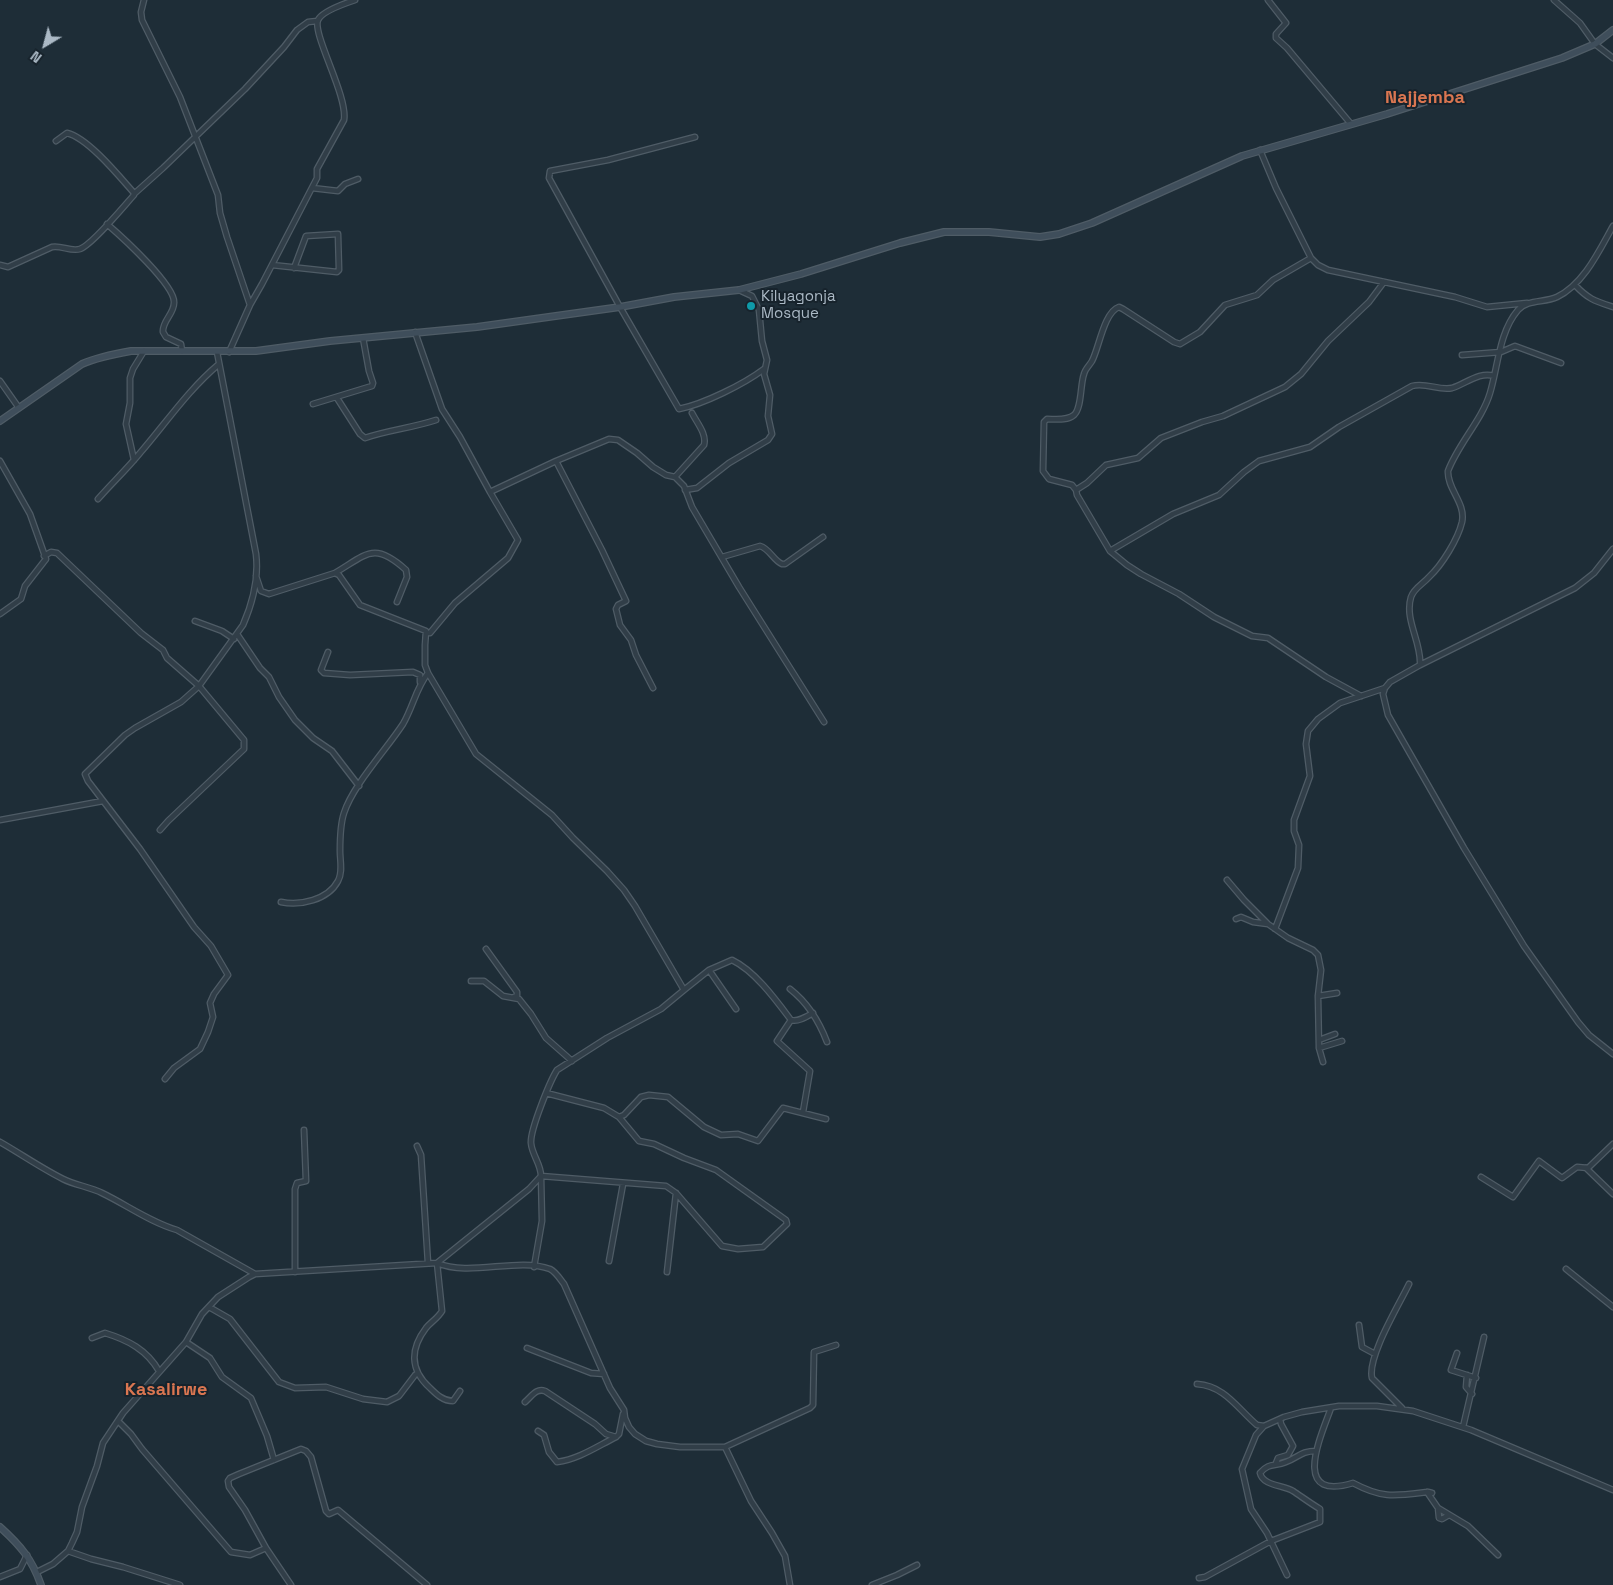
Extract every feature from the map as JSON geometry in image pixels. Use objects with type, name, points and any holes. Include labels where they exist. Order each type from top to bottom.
[{"type":"street","points":[[144,0],[140,12],[142,20],[176,88],[218,195],[220,212],[227,237],[250,305]]},
{"type":"street","points":[[230,352],[250,305],[317,178],[318,169],[342,126],[345,115],[320,36],[318,21],[322,15],[354,0]]},
{"type":"street","points":[[1268,0],[1286,23],[1276,34],[1276,38],[1287,48],[1350,124]]},
{"type":"street","points":[[1554,0],[1580,23],[1595,44],[1613,58]]},
{"type":"street","points":[[0,265],[6,268],[52,247],[79,249],[87,244],[134,194],[245,89],[297,30],[308,22],[318,21]]},
{"type":"street","points":[[0,421],[82,364],[113,354],[144,351],[256,351],[415,332],[476,327],[620,307],[674,297],[739,290],[944,232],[989,232],[1040,237],[1060,234],[1092,223],[1220,165],[1260,150],[1387,114],[1549,62],[1595,44],[1613,30]]},
{"type":"street","points":[[56,141],[67,133],[73,134],[89,146],[134,194]]},
{"type":"street","points":[[695,138],[608,160],[550,171],[548,174],[620,307],[679,409],[692,406],[749,380],[764,369]]},
{"type":"street","points":[[1260,150],[1276,188],[1311,258],[1318,265],[1328,270],[1455,297],[1487,307],[1554,299],[1575,285],[1590,265],[1613,226]]},
{"type":"street","points":[[312,188],[338,191],[344,184],[358,178]]},
{"type":"street","points":[[107,224],[158,274],[172,294],[174,306],[165,323],[163,332],[166,337],[180,344],[182,351]]},
{"type":"street","points":[[272,265],[294,268],[337,272],[339,270],[338,234],[306,236],[294,268]]},
{"type":"street","points":[[1311,258],[1273,280],[1257,295],[1225,305],[1200,332],[1180,344],[1123,309],[1119,307],[1113,310],[1092,362],[1083,376],[1078,410],[1069,418],[1047,419],[1044,422],[1043,471],[1050,480],[1072,485],[1114,555],[1141,574],[1179,594],[1214,617],[1252,636],[1268,638],[1326,677],[1360,696]]},
{"type":"street","points":[[1076,490],[1087,483],[1106,465],[1138,458],[1161,438],[1223,416],[1286,387],[1301,374],[1328,341],[1369,302],[1384,282]]},
{"type":"street","points":[[1575,285],[1591,300],[1613,307]]},
{"type":"street","points":[[685,490],[697,488],[729,463],[754,449],[772,434],[768,416],[770,395],[764,379],[764,369],[767,360],[762,341],[760,310],[752,296],[739,290]]},
{"type":"street","points":[[1420,665],[1411,617],[1411,598],[1417,588],[1438,567],[1457,536],[1463,515],[1450,483],[1448,471],[1487,401],[1506,331],[1521,307],[1527,303]]},
{"type":"street","points":[[415,332],[442,409],[460,437],[518,540],[508,558],[455,603],[430,633],[427,633]]},
{"type":"street","points":[[313,404],[369,388],[374,383],[369,371],[363,338]]},
{"type":"street","points":[[1462,355],[1501,352],[1518,346],[1561,363]]},
{"type":"street","points":[[134,460],[126,424],[130,403],[130,378],[144,351]]},
{"type":"street","points":[[165,1078],[174,1068],[200,1049],[213,1017],[210,1003],[214,994],[228,975],[211,946],[194,927],[140,849],[86,777],[87,770],[125,735],[181,702],[199,686],[248,616],[258,568],[217,352]]},
{"type":"street","points":[[98,499],[134,460],[182,400],[219,364]]},
{"type":"street","points":[[1110,551],[1173,514],[1219,496],[1244,472],[1259,461],[1310,447],[1339,427],[1412,386],[1425,384],[1448,389],[1486,375],[1494,376]]},
{"type":"street","points":[[0,381],[19,408]]},
{"type":"street","points":[[337,398],[360,434],[365,438],[384,431],[436,420]]},
{"type":"street","points":[[675,477],[704,444],[703,433],[692,414]]},
{"type":"street","points":[[490,492],[609,439],[615,439],[637,453],[653,467],[666,475],[675,477],[681,483],[696,515],[766,632],[824,722]]},
{"type":"street","points":[[0,461],[30,514],[46,559],[25,586],[20,599],[0,614]]},
{"type":"street","points":[[556,461],[626,601],[618,605],[616,609],[620,625],[631,640],[636,655],[653,688]]},
{"type":"street","points":[[722,557],[760,546],[766,549],[775,560],[785,564],[823,537]]},
{"type":"street","points":[[1613,549],[1594,573],[1575,588],[1420,665],[1390,682],[1383,694],[1388,715],[1400,738],[1524,946],[1578,1022],[1589,1035],[1613,1054]]},
{"type":"street","points":[[256,576],[262,591],[269,594],[335,573],[375,551],[384,554],[406,570],[407,577],[397,602]]},
{"type":"street","points":[[44,556],[51,552],[57,553],[141,633],[164,650],[167,658],[199,686],[243,738],[245,748],[160,830]]},
{"type":"street","points":[[335,573],[339,575],[360,605],[417,626],[427,633]]},
{"type":"street","points":[[195,621],[235,636],[269,677],[287,710],[295,720],[312,738],[332,751],[359,786]]},
{"type":"street","points":[[427,633],[425,665],[476,754],[552,815],[624,890],[684,990]]},
{"type":"street","points":[[328,652],[321,670],[324,672],[350,675],[413,672],[420,675],[420,683]]},
{"type":"street","points":[[280,902],[293,905],[312,901],[328,892],[338,882],[341,873],[340,852],[342,822],[345,811],[359,786],[404,722],[420,683],[428,672]]},
{"type":"street","points":[[1275,929],[1298,868],[1299,844],[1294,831],[1294,820],[1310,776],[1306,744],[1308,731],[1326,711],[1340,703],[1385,688]]},
{"type":"street","points":[[0,820],[103,801]]},
{"type":"street","points":[[1227,880],[1268,924],[1288,938],[1313,950],[1318,955],[1321,970],[1318,996],[1319,1048],[1323,1062]]},
{"type":"street","points":[[1236,919],[1241,917],[1253,922],[1268,924]]},
{"type":"street","points":[[486,949],[517,992],[518,996],[514,998]]},
{"type":"street","points":[[534,1267],[542,1221],[541,1171],[531,1140],[546,1093],[557,1070],[606,1038],[661,1009],[710,970],[732,960],[739,963],[776,1000],[791,1020]]},
{"type":"street","points":[[710,970],[736,1009]]},
{"type":"street","points":[[471,981],[484,981],[503,996],[519,999],[546,1038],[572,1061]]},
{"type":"street","points":[[790,989],[802,998],[813,1013],[827,1042]]},
{"type":"street","points":[[1318,996],[1338,993]]},
{"type":"street","points":[[791,1020],[798,1020],[813,1013]]},
{"type":"street","points":[[791,1020],[777,1041],[810,1071],[803,1112]]},
{"type":"street","points":[[1319,1040],[1335,1034]]},
{"type":"street","points":[[1319,1048],[1342,1041]]},
{"type":"street","points":[[437,1262],[529,1189],[541,1176],[666,1186],[676,1193],[722,1246],[738,1249],[762,1247],[787,1224],[786,1220],[716,1170],[654,1144],[639,1141],[619,1117],[604,1108],[546,1093]]},
{"type":"street","points":[[619,1117],[641,1097],[649,1095],[668,1097],[704,1127],[721,1135],[738,1134],[758,1141],[783,1108],[826,1119]]},
{"type":"street","points":[[296,1272],[295,1189],[297,1183],[306,1181],[304,1130]]},
{"type":"street","points":[[0,1142],[62,1179],[100,1192],[168,1228],[182,1232],[255,1274]]},
{"type":"street","points":[[1586,1168],[1613,1144]]},
{"type":"street","points":[[417,1146],[421,1155],[428,1263]]},
{"type":"street","points":[[1481,1177],[1513,1197],[1539,1161],[1562,1178],[1577,1167],[1586,1168],[1613,1194]]},
{"type":"street","points":[[609,1261],[623,1184]]},
{"type":"street","points":[[667,1272],[676,1193]]},
{"type":"street","points":[[437,1262],[442,1311],[427,1328],[417,1345],[414,1357],[415,1368],[422,1381],[447,1401],[453,1401],[460,1391]]},
{"type":"street","points":[[37,1572],[54,1564],[68,1551],[77,1532],[82,1508],[93,1480],[103,1443],[118,1421],[159,1371],[186,1342],[202,1314],[209,1306],[218,1297],[255,1274],[437,1262],[451,1267],[534,1267],[550,1269],[559,1276],[564,1284],[610,1388],[624,1410],[624,1418],[632,1432],[657,1444],[680,1447],[725,1447],[810,1408],[813,1405],[814,1352],[836,1345]]},
{"type":"street","points":[[1566,1269],[1613,1307]]},
{"type":"street","points":[[1404,1409],[1372,1378],[1371,1372],[1375,1354],[1409,1284]]},
{"type":"street","points":[[209,1306],[230,1319],[279,1382],[295,1388],[326,1387],[363,1399],[387,1402],[399,1396],[418,1373]]},
{"type":"street","points":[[1359,1325],[1362,1347],[1375,1354]]},
{"type":"street","points":[[92,1338],[105,1333],[121,1338],[145,1352],[159,1371]]},
{"type":"street","points":[[1463,1427],[1484,1338]]},
{"type":"street","points":[[186,1342],[210,1358],[222,1377],[251,1398],[267,1436],[274,1460]]},
{"type":"street","points":[[527,1348],[591,1373],[604,1374]]},
{"type":"street","points":[[1457,1353],[1451,1370],[1476,1378]]},
{"type":"street","points":[[1467,1375],[1466,1387],[1472,1394]]},
{"type":"street","points":[[1197,1384],[1207,1384],[1219,1389],[1257,1425],[1264,1426]]},
{"type":"street","points":[[525,1402],[540,1389],[595,1424],[606,1434],[616,1437]]},
{"type":"street","points":[[1287,1575],[1268,1533],[1251,1509],[1242,1469],[1256,1435],[1264,1426],[1302,1412],[1331,1408],[1377,1406],[1404,1409],[1429,1415],[1463,1427],[1613,1490]]},
{"type":"street","points":[[1331,1408],[1316,1451],[1313,1468],[1319,1480],[1325,1485],[1335,1488],[1352,1483],[1364,1489],[1389,1496],[1430,1493],[1438,1508],[1468,1526],[1498,1555]]},
{"type":"street","points":[[538,1431],[544,1435],[549,1452],[557,1462],[585,1454],[616,1437],[619,1434],[624,1410]]},
{"type":"street","points":[[1276,1463],[1278,1458],[1288,1455],[1292,1446],[1280,1419]]},
{"type":"street","points":[[118,1421],[231,1552],[250,1555],[266,1548]]},
{"type":"street","points":[[725,1447],[751,1501],[772,1533],[784,1556],[790,1585]]},
{"type":"street","points":[[291,1585],[266,1548],[245,1510],[229,1487],[228,1482],[230,1478],[301,1449],[306,1451],[311,1457],[326,1511],[329,1514],[338,1510],[426,1585]]},
{"type":"street","points":[[1199,1578],[1271,1542],[1320,1522],[1320,1509],[1292,1490],[1265,1480],[1260,1476],[1264,1468],[1276,1463],[1284,1463],[1306,1450],[1316,1451]]},
{"type":"street","points":[[1438,1508],[1436,1519],[1442,1519],[1449,1515]]},
{"type":"street","points":[[0,1527],[17,1542],[27,1555],[37,1572],[41,1585]]},
{"type":"street","points":[[68,1551],[91,1559],[123,1566],[180,1585]]},
{"type":"street","points":[[0,1577],[20,1568],[27,1555]]},
{"type":"street","points":[[872,1585],[898,1575],[916,1565]]},
{"type":"place","name":"Kilyagonja Mosque","points":[[751,306]]},
{"type":"district","name":"Najjemba","points":[[1425,98]]},
{"type":"district","name":"Kasalirwe","points":[[166,1390]]}]
